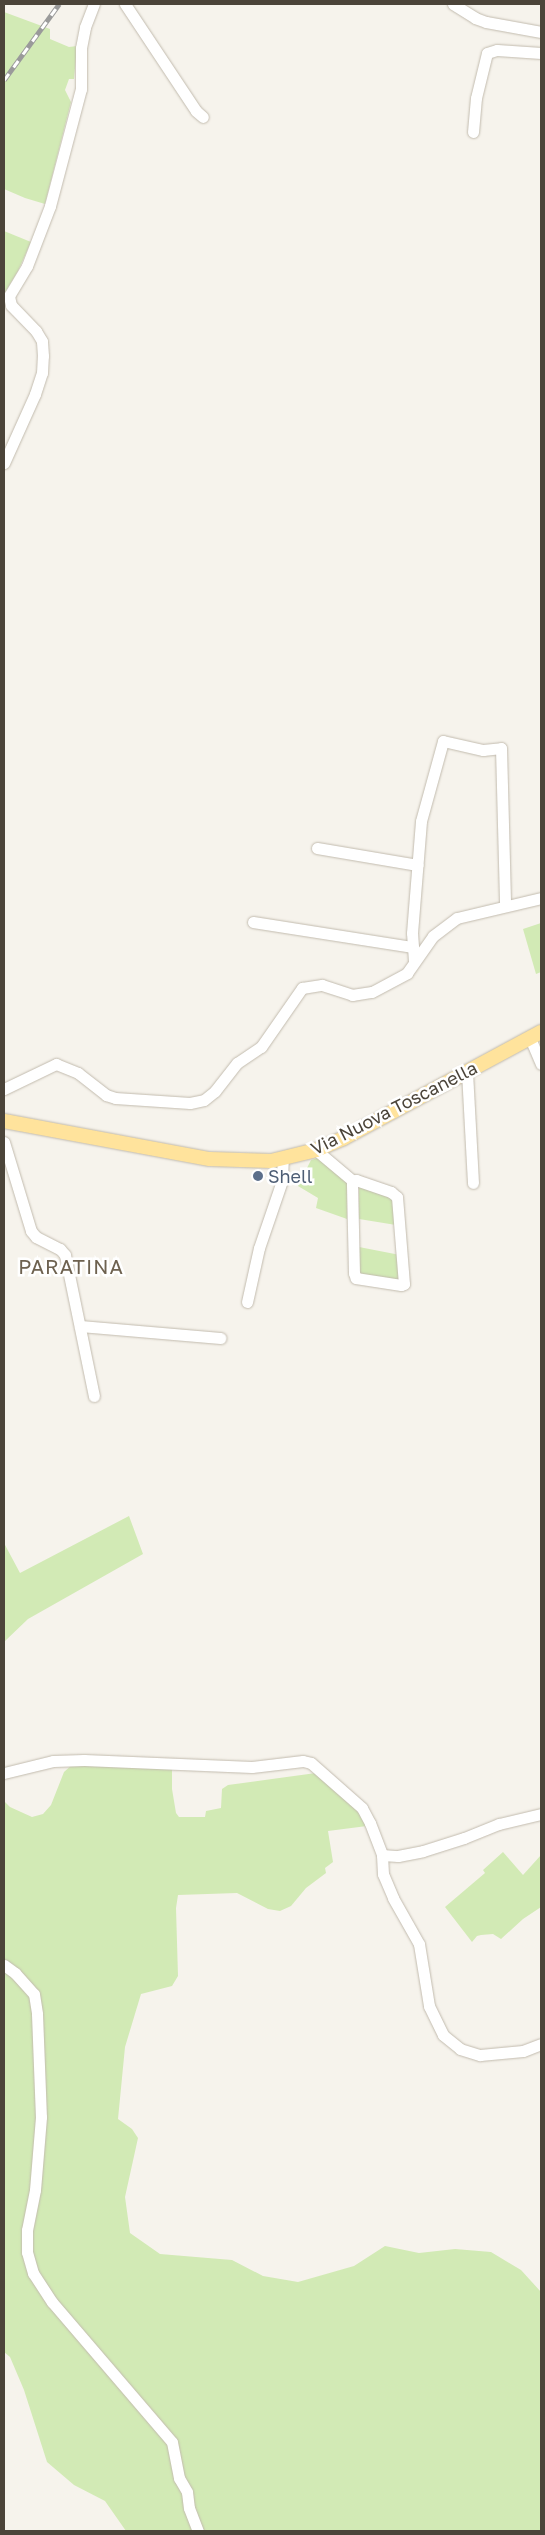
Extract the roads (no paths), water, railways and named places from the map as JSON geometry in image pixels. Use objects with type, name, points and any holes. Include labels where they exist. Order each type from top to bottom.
[{"type":"main road","name":"Via Nuova Toscanella","points":[[4,1121],[210,1159],[250,1162],[284,1158],[316,1150],[536,1035]]},
{"type":"street","points":[[4,463],[40,380],[44,356],[42,341],[36,331],[11,305],[9,296],[27,266],[50,206],[80,89],[85,28],[94,4]]},
{"type":"street","points":[[125,4],[196,110],[203,117]]},
{"type":"street","points":[[453,4],[474,18],[486,22],[541,32]]},
{"type":"street","points":[[473,132],[476,98],[487,53],[497,50],[541,53]]},
{"type":"street","points":[[414,961],[412,933],[421,821],[443,741],[483,750],[501,748],[505,906]]},
{"type":"street","points":[[317,848],[418,865]]},
{"type":"street","points":[[4,1089],[56,1064],[78,1073],[106,1095],[115,1098],[190,1103],[204,1100],[215,1091],[237,1063],[261,1047],[302,988],[322,985],[352,995],[372,992],[407,973],[433,936],[457,918],[541,898]]},
{"type":"street","points":[[253,922],[414,948]]},
{"type":"street","points":[[536,1035],[541,1064]]},
{"type":"street","points":[[467,1072],[474,1183]]},
{"type":"street","points":[[4,1142],[31,1231],[36,1237],[60,1249],[65,1255],[94,1396]]},
{"type":"street","points":[[316,1150],[353,1181],[362,1181],[378,1189],[391,1192],[397,1197],[404,1284],[356,1278],[353,1267],[353,1181]]},
{"type":"street","points":[[247,1302],[259,1248],[282,1181],[284,1158]]},
{"type":"street","points":[[80,1326],[220,1338]]},
{"type":"street","points":[[4,1773],[53,1761],[76,1760],[252,1767],[303,1761],[324,1772],[362,1808],[382,1855],[383,1874],[393,1898],[419,1944],[429,2006],[443,2036],[460,2049],[480,2055],[523,2051],[541,2044]]},
{"type":"street","points":[[382,1855],[398,1856],[423,1851],[499,1824],[541,1814]]},
{"type":"street","points":[[4,1965],[34,1994],[37,2014],[41,2117],[35,2190],[27,2230],[28,2252],[33,2273],[52,2302],[172,2442],[178,2478],[187,2492],[189,2508],[198,2531]]},
{"type":"railway","points":[[4,80],[59,4]]},
{"type":"place","name":"Shell","points":[[258,1176]]},
{"type":"district","name":"PARATINA","points":[[71,1266]]}]
